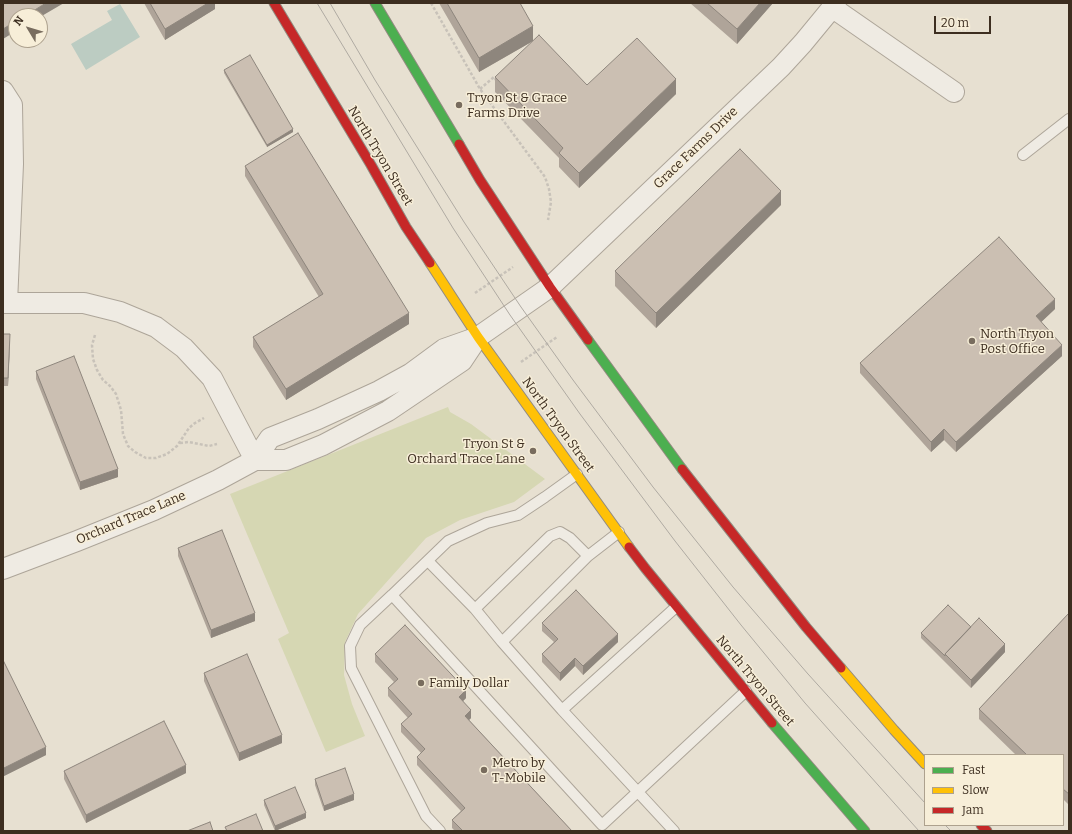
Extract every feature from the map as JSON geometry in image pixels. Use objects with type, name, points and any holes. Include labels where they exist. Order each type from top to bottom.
[{"type":"main road","name":"North Tryon Street","points":[[274,3],[371,165],[406,227],[478,337],[645,568],[790,745],[865,831]]},
{"type":"main road","points":[[375,3],[480,180],[550,287],[684,471],[806,627],[924,763]]},
{"type":"street","name":"Grace Farms Drive","points":[[550,287],[781,67],[834,5]]},
{"type":"street","points":[[834,5],[954,92]]},
{"type":"street","points":[[3,91],[12,105],[13,164],[5,303],[84,303],[120,312],[156,327],[184,348],[212,378],[255,460]]},
{"type":"street","name":"Orchard Trace Lane","points":[[3,569],[154,510],[218,480],[255,460],[270,438],[318,419],[379,391],[410,374],[444,349],[478,337],[550,287]]},
{"type":"street","name":"Orchard Trace Lane","points":[[255,460],[286,460],[323,445],[388,411],[462,361],[478,337]]},
{"type":"lane","points":[[1023,155],[1069,119]]},
{"type":"lane","points":[[440,831],[426,816],[351,668],[350,646],[360,625],[448,541],[487,523],[518,515],[577,474]]},
{"type":"lane","points":[[475,609],[550,536],[560,532],[570,538],[588,556]]},
{"type":"lane","points":[[502,642],[588,556],[619,532]]},
{"type":"lane","points":[[428,561],[475,609],[562,710],[672,830]]},
{"type":"lane","points":[[392,595],[604,828],[638,792],[746,691]]},
{"type":"lane","points":[[562,710],[676,607]]},
{"type":"path","points":[[430,3],[480,89],[545,177],[551,202],[548,220]]},
{"type":"path","points":[[480,89],[494,77],[498,82]]},
{"type":"path","points":[[474,294],[519,264]]},
{"type":"path","points":[[95,335],[92,345],[93,359],[103,380],[116,394],[122,410],[123,434],[128,446],[135,452],[146,458],[156,458],[167,454],[180,443],[189,428],[204,418]]},
{"type":"path","points":[[520,363],[558,337]]},
{"type":"path","points":[[180,443],[189,442],[209,446],[217,444]]},
{"type":"green space","points":[[448,407],[450,412],[471,424],[545,479],[514,502],[460,520],[426,538],[358,614],[345,642],[344,675],[352,704],[365,736],[326,752],[278,639],[289,633],[230,494]]},
{"type":"shaded area","points":[[120,4],[140,37],[86,70],[71,44],[112,20],[107,11]]},
{"type":"building","points":[[3,3],[46,3],[38,8],[8,8],[8,26],[3,29]]},
{"type":"building","points":[[150,3],[208,3],[165,29]]},
{"type":"building","points":[[447,3],[520,3],[533,26],[479,58]]},
{"type":"building","points":[[707,3],[760,3],[737,29]]},
{"type":"building","points":[[539,35],[587,85],[637,38],[676,79],[579,173],[559,153],[563,148],[495,77]]},
{"type":"building","points":[[250,55],[293,129],[267,145],[224,70]]},
{"type":"building","points":[[298,133],[409,313],[286,389],[253,337],[323,294],[245,166]]},
{"type":"building","points":[[740,149],[781,191],[656,313],[615,271]]},
{"type":"building","name":"North Tryon Post Office","points":[[999,237],[1055,299],[1036,316],[1062,345],[956,442],[944,429],[931,442],[860,363]]},
{"type":"building","points":[[3,334],[10,334],[8,378],[3,378]]},
{"type":"building","points":[[74,356],[118,469],[80,482],[36,371]]},
{"type":"building","points":[[222,530],[255,613],[211,630],[178,548]]},
{"type":"building","points":[[576,590],[618,634],[583,666],[575,658],[560,673],[542,654],[558,639],[542,623]]},
{"type":"building","points":[[948,605],[971,627],[945,654],[945,656],[921,633]]},
{"type":"building","points":[[1069,613],[1069,794],[1064,790],[1064,754],[1026,754],[979,709]]},
{"type":"building","points":[[979,618],[1005,644],[971,680],[945,654]]},
{"type":"building","points":[[405,625],[466,690],[459,697],[471,710],[465,716],[572,831],[463,831],[452,820],[465,808],[417,757],[425,749],[401,724],[412,714],[388,688],[398,679],[375,654]]},
{"type":"building","points":[[247,654],[282,735],[239,753],[204,673]]},
{"type":"building","points":[[3,660],[46,747],[4,768],[3,765]]},
{"type":"building","points":[[164,721],[186,765],[86,815],[64,771]]},
{"type":"building","points":[[345,768],[354,794],[324,806],[315,779]]},
{"type":"building","points":[[295,787],[306,813],[275,826],[264,800]]},
{"type":"building","points":[[256,814],[263,831],[227,831],[225,827]]},
{"type":"building","points":[[210,822],[213,831],[187,831]]},
{"type":"tram line","points":[[317,3],[453,228],[510,315],[580,414],[675,541],[741,625],[805,703],[919,831]]},
{"type":"tram line","points":[[330,3],[375,80],[464,222],[521,307],[573,380],[653,487],[733,587],[808,674],[924,802]]},
{"type":"tram line","points":[[946,826],[951,831]]},
{"type":"traffic: fast","points":[[375,3],[459,144]]},
{"type":"traffic: fast","points":[[588,340],[682,469]]},
{"type":"traffic: fast","points":[[772,723],[865,831]]},
{"type":"traffic: slow","points":[[430,263],[478,337],[629,547]]},
{"type":"traffic: slow","points":[[841,668],[924,763]]},
{"type":"traffic: jam","points":[[274,3],[371,165],[406,227],[430,263]]},
{"type":"traffic: jam","points":[[459,144],[480,180],[550,287],[588,340]]},
{"type":"traffic: jam","points":[[682,469],[806,627],[841,668]]},
{"type":"traffic: jam","points":[[629,547],[772,723]]},
{"type":"traffic: jam","points":[[982,826],[987,831]]},
{"type":"place","name":"Tryon St & Grace Farms Drive","points":[[459,105]]},
{"type":"place","name":"North Tryon Post Office","points":[[972,341]]},
{"type":"place","name":"Tryon St & Orchard Trace Lane","points":[[533,451]]},
{"type":"place","name":"Family Dollar","points":[[421,683]]},
{"type":"place","name":"Metro by T-Mobile","points":[[484,770]]}]
